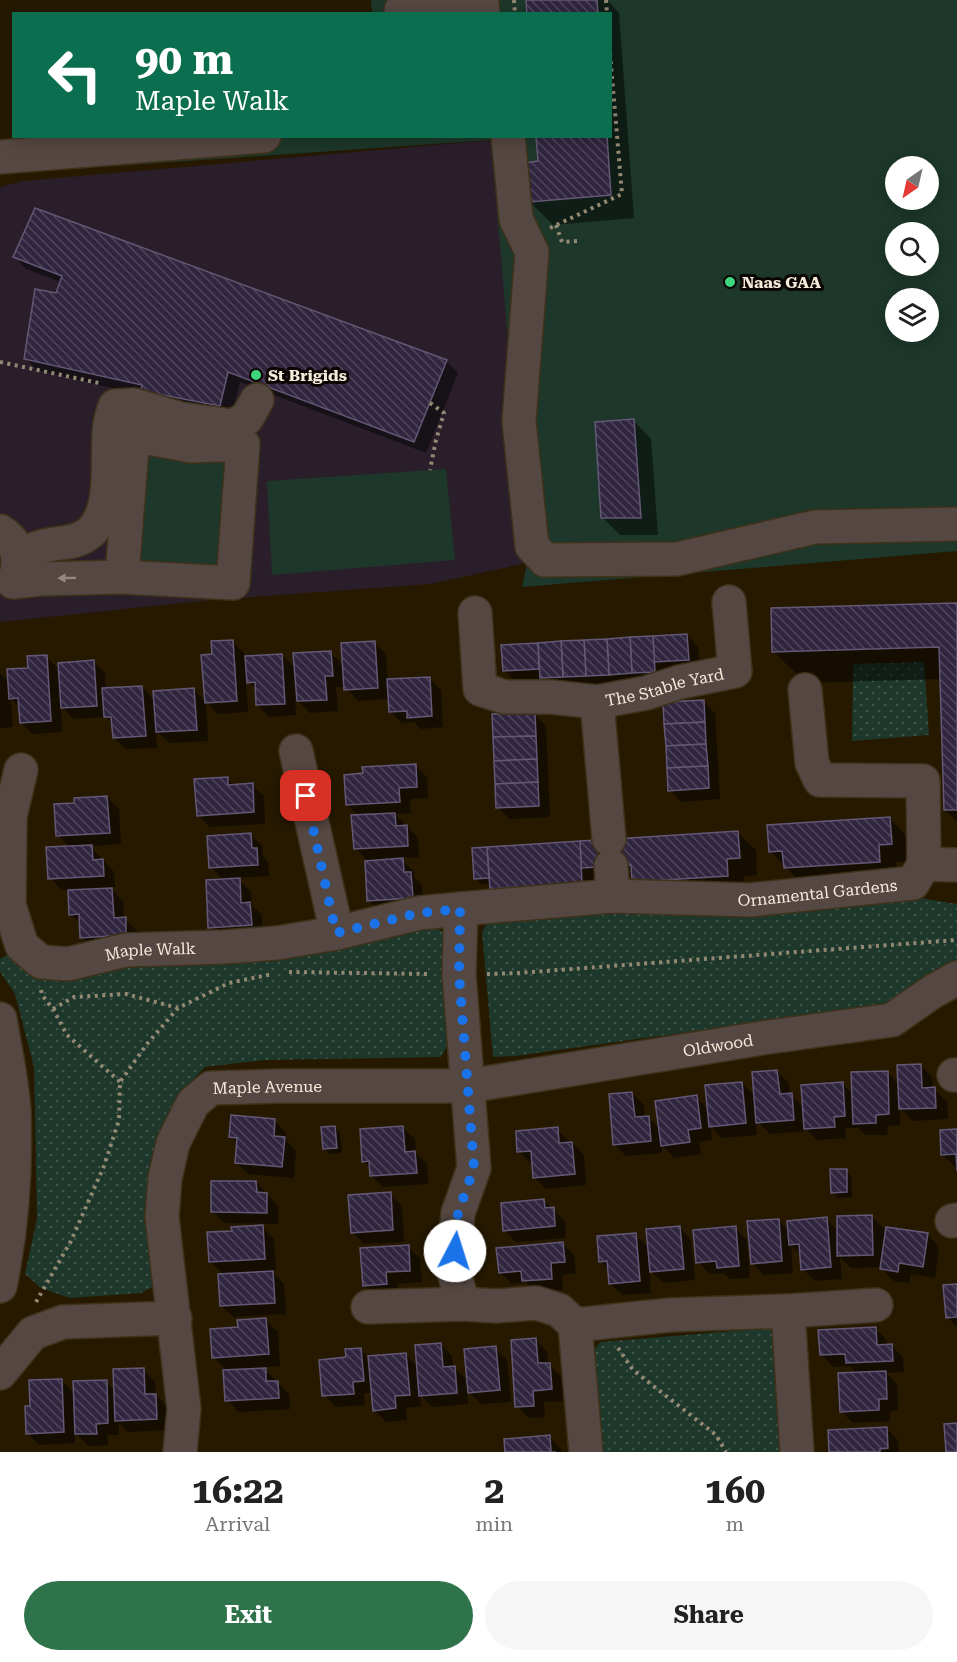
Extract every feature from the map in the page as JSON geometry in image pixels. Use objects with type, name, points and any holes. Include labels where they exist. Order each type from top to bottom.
[{"type":"street","points":[[400,12],[400,10],[482,4],[483,12]]},
{"type":"street","points":[[0,157],[239,138]]},
{"type":"street","points":[[508,138],[516,219],[532,252],[519,421],[532,546],[545,560],[677,559],[815,527],[957,524]]},
{"type":"street","points":[[122,577],[133,435],[186,432],[232,426],[247,418],[257,400]]},
{"type":"street","points":[[134,405],[186,432],[243,444],[233,583],[122,577],[41,579],[8,565],[46,545],[70,543],[89,534],[98,524],[103,515],[110,424],[115,406],[134,405]]},
{"type":"street","name":"The Stable Yard","points":[[475,614],[480,689],[505,696],[551,697],[597,702],[646,693],[680,682],[735,671],[729,602]]},
{"type":"street","points":[[805,690],[812,763],[820,780],[923,781],[924,864],[957,865]]},
{"type":"street","name":"The Stable Yard","points":[[597,702],[611,867]]},
{"type":"street","points":[[296,751],[336,933]]},
{"type":"street","points":[[21,770],[10,816],[9,905],[22,946],[41,963]]},
{"type":"street","name":"Ornamental Gardens","points":[[460,909],[611,867],[762,899],[913,883],[924,864]]},
{"type":"street","points":[[460,909],[459,974],[474,1168],[458,1213],[453,1269],[463,1304]]},
{"type":"street","name":"Maple Walk","points":[[41,963],[68,964],[126,950],[267,944],[336,933],[419,913],[460,909]]},
{"type":"street","name":"Oldwood","points":[[468,1086],[762,1038],[892,1020],[932,992],[957,978]]},
{"type":"street","points":[[0,1019],[14,1109],[14,1162],[10,1228],[0,1286]]},
{"type":"street","name":"Maple Avenue","points":[[180,1452],[184,1409],[162,1217],[165,1178],[173,1143],[193,1103],[211,1088],[468,1086]]},
{"type":"street","points":[[368,1307],[463,1304],[496,1306],[536,1303],[559,1310],[575,1324],[586,1452]]},
{"type":"street","points":[[575,1324],[670,1315],[876,1305]]},
{"type":"street","points":[[788,1311],[797,1452]]},
{"type":"street","points":[[0,1374],[33,1333],[63,1322],[175,1318]]},
{"type":"path","points":[[526,240],[622,194],[612,76]]},
{"type":"path","points":[[556,225],[562,242],[578,241]]},
{"type":"path","points":[[430,403],[444,412],[430,470]]},
{"type":"path","points":[[459,974],[519,973],[956,940],[957,942]]},
{"type":"path","points":[[41,963],[42,995],[53,1009],[67,1035],[120,1082]]},
{"type":"path","points":[[53,1009],[74,998],[126,994],[178,1008]]},
{"type":"path","points":[[617,1346],[633,1370],[716,1435],[726,1452]]},
{"type":"shaded area","name":"St Brigids","points":[[492,140],[527,563],[430,584],[211,600],[0,622],[0,187],[23,181]]},
{"type":"green space","name":"Naas GAA","points":[[371,0],[957,0],[957,551],[522,587],[527,563],[491,140],[31,172],[29,138],[612,138],[612,12],[372,12]]},
{"type":"green space","points":[[128,426],[253,438],[239,588],[115,577]]},
{"type":"green space","points":[[446,469],[455,560],[272,575],[267,481]]},
{"type":"green space","points":[[924,662],[929,735],[852,741],[853,664]]},
{"type":"green space","points":[[913,897],[957,904],[957,967],[925,978],[883,1005],[515,1056],[493,1057],[482,932],[492,914],[620,914]]},
{"type":"green space","points":[[430,922],[443,933],[451,1039],[441,1057],[264,1060],[205,1067],[191,1082],[174,1108],[159,1272],[153,1287],[141,1293],[70,1298],[41,1288],[25,1274],[37,1218],[34,1067],[15,994],[0,972],[0,959],[14,950],[22,967]]},
{"type":"green space","points":[[770,1328],[777,1336],[784,1452],[598,1452],[589,1357],[600,1342]]},
{"type":"building","points":[[526,0],[597,0],[598,12],[527,12]]},
{"type":"building","points":[[536,138],[607,138],[611,195],[529,202],[525,163],[538,161]]},
{"type":"building","points":[[35,208],[447,360],[414,442],[228,372],[220,406],[141,391],[142,385],[24,359],[35,289],[56,293],[62,276],[13,257]]},
{"type":"building","points":[[634,419],[641,518],[601,518],[595,422]]},
{"type":"building","points":[[957,603],[957,810],[944,810],[939,647],[772,652],[771,608]]},
{"type":"building","points":[[687,634],[689,660],[654,662],[653,636]]},
{"type":"building","points":[[653,636],[655,672],[632,673],[630,637]]},
{"type":"building","points":[[630,637],[632,673],[609,675],[607,639]]},
{"type":"building","points":[[607,639],[609,675],[586,676],[584,640]]},
{"type":"building","points":[[233,640],[237,701],[205,703],[201,655],[212,654],[211,641]]},
{"type":"building","points":[[584,640],[586,676],[563,677],[561,641]]},
{"type":"building","points":[[375,641],[378,688],[344,690],[341,643]]},
{"type":"building","points":[[561,641],[563,677],[540,678],[538,643]]},
{"type":"building","points":[[538,643],[539,669],[503,671],[501,645]]},
{"type":"building","points":[[331,651],[333,676],[325,676],[327,700],[297,701],[293,653]]},
{"type":"building","points":[[282,654],[285,704],[256,705],[255,682],[247,683],[245,656]]},
{"type":"building","points":[[47,655],[51,721],[20,723],[18,698],[9,699],[7,669],[28,668],[27,656]]},
{"type":"building","points":[[94,660],[97,706],[61,708],[58,663]]},
{"type":"building","points":[[430,677],[432,716],[407,718],[407,711],[389,712],[387,679]]},
{"type":"building","points":[[142,686],[146,736],[113,738],[111,717],[104,717],[102,688]]},
{"type":"building","points":[[194,688],[197,730],[156,732],[153,691]]},
{"type":"building","points":[[704,700],[705,722],[664,724],[663,702]]},
{"type":"building","points":[[535,712],[536,736],[493,737],[492,714]]},
{"type":"building","points":[[705,722],[706,744],[666,746],[664,724]]},
{"type":"building","points":[[536,736],[537,759],[494,761],[493,737]]},
{"type":"building","points":[[706,744],[708,766],[667,768],[666,746]]},
{"type":"building","points":[[537,759],[538,782],[495,784],[494,761]]},
{"type":"building","points":[[416,764],[417,787],[399,788],[400,802],[346,805],[344,775],[363,773],[362,767]]},
{"type":"building","points":[[708,766],[709,788],[668,791],[667,768]]},
{"type":"building","points":[[228,777],[228,785],[253,783],[254,812],[197,816],[194,779]]},
{"type":"building","points":[[538,782],[539,806],[496,808],[495,784]]},
{"type":"building","points":[[107,796],[110,833],[56,836],[54,804],[74,803],[74,798]]},
{"type":"building","points":[[395,813],[396,826],[407,825],[408,846],[354,849],[351,815]]},
{"type":"building","points":[[890,817],[892,844],[879,845],[880,862],[784,868],[782,851],[769,852],[767,825]]},
{"type":"building","points":[[738,831],[740,858],[727,859],[728,876],[632,882],[631,865],[617,866],[615,839]]},
{"type":"building","points":[[251,833],[252,848],[257,848],[258,865],[209,868],[207,836]]},
{"type":"building","points":[[615,839],[617,866],[581,868],[580,841]]},
{"type":"building","points":[[580,841],[582,883],[490,889],[487,847]]},
{"type":"building","points":[[92,845],[93,860],[103,859],[104,876],[48,879],[46,847]]},
{"type":"building","points":[[487,847],[489,878],[474,879],[472,848]]},
{"type":"building","points":[[403,858],[404,872],[411,872],[413,898],[367,901],[365,861]]},
{"type":"building","points":[[240,878],[241,903],[250,902],[252,925],[208,928],[206,880]]},
{"type":"building","points":[[112,888],[114,918],[126,917],[126,935],[80,938],[79,914],[69,915],[68,890]]},
{"type":"building","points":[[921,1064],[922,1088],[935,1087],[936,1108],[899,1109],[897,1065]]},
{"type":"building","points":[[777,1070],[780,1094],[792,1093],[794,1120],[756,1123],[752,1072]]},
{"type":"building","points":[[888,1071],[889,1114],[876,1115],[876,1123],[853,1124],[851,1072]]},
{"type":"building","points":[[742,1082],[746,1123],[709,1127],[705,1085]]},
{"type":"building","points":[[843,1082],[845,1116],[834,1117],[835,1127],[804,1129],[801,1085]]},
{"type":"building","points":[[632,1092],[635,1117],[649,1116],[651,1141],[613,1145],[609,1094]]},
{"type":"building","points":[[697,1095],[701,1128],[688,1130],[690,1142],[661,1146],[655,1101]]},
{"type":"building","points":[[231,1115],[275,1119],[274,1136],[285,1137],[282,1167],[235,1163],[237,1138],[229,1137]]},
{"type":"building","points":[[335,1126],[337,1148],[323,1149],[321,1127]]},
{"type":"building","points":[[403,1126],[405,1152],[415,1151],[417,1173],[370,1176],[369,1161],[362,1162],[360,1129]]},
{"type":"building","points":[[558,1127],[559,1143],[572,1142],[575,1174],[533,1178],[531,1151],[517,1152],[516,1131]]},
{"type":"building","points":[[957,1129],[957,1171],[956,1154],[941,1155],[940,1130]]},
{"type":"building","points":[[830,1169],[847,1169],[847,1192],[831,1193]]},
{"type":"building","points":[[211,1181],[256,1181],[257,1192],[267,1193],[267,1213],[211,1212]]},
{"type":"building","points":[[391,1192],[393,1230],[351,1233],[348,1195]]},
{"type":"building","points":[[544,1199],[545,1208],[554,1207],[555,1226],[503,1231],[501,1203]]},
{"type":"building","points":[[872,1215],[873,1255],[837,1256],[837,1216]]},
{"type":"building","points":[[827,1217],[831,1267],[801,1270],[799,1244],[789,1245],[787,1221]]},
{"type":"building","points":[[779,1219],[782,1261],[751,1264],[747,1221]]},
{"type":"building","points":[[263,1225],[265,1259],[209,1262],[207,1232],[232,1231],[231,1227]]},
{"type":"building","points":[[680,1226],[684,1269],[650,1272],[646,1229]]},
{"type":"building","points":[[736,1226],[739,1266],[717,1268],[716,1261],[696,1263],[693,1230]]},
{"type":"building","points":[[886,1227],[928,1233],[923,1267],[899,1263],[898,1272],[880,1269]]},
{"type":"building","points":[[636,1233],[640,1281],[609,1284],[607,1261],[599,1262],[597,1236]]},
{"type":"building","points":[[563,1242],[565,1262],[551,1263],[552,1279],[522,1281],[521,1271],[499,1273],[496,1248]]},
{"type":"building","points":[[409,1245],[410,1271],[386,1272],[387,1284],[363,1286],[360,1248]]},
{"type":"building","points":[[273,1271],[275,1303],[220,1306],[218,1274]]},
{"type":"building","points":[[957,1284],[957,1317],[946,1318],[943,1285]]},
{"type":"building","points":[[266,1318],[269,1354],[212,1358],[210,1329],[238,1327],[237,1320]]},
{"type":"building","points":[[876,1327],[877,1345],[892,1344],[893,1361],[846,1363],[845,1354],[820,1355],[818,1330]]},
{"type":"building","points":[[536,1338],[538,1363],[550,1363],[552,1389],[533,1391],[534,1406],[515,1407],[511,1340]]},
{"type":"building","points":[[441,1343],[443,1367],[455,1366],[457,1393],[419,1396],[415,1345]]},
{"type":"building","points":[[496,1346],[500,1390],[468,1393],[464,1349]]},
{"type":"building","points":[[361,1348],[364,1381],[353,1382],[354,1394],[322,1396],[319,1360],[346,1357],[345,1349]]},
{"type":"building","points":[[406,1353],[410,1395],[395,1396],[396,1408],[373,1411],[368,1356]]},
{"type":"building","points":[[144,1368],[145,1394],[156,1394],[157,1419],[115,1421],[113,1369]]},
{"type":"building","points":[[266,1368],[266,1381],[278,1381],[279,1398],[225,1401],[223,1370]]},
{"type":"building","points":[[886,1371],[887,1399],[879,1399],[879,1410],[840,1412],[838,1373]]},
{"type":"building","points":[[62,1379],[64,1432],[26,1434],[25,1406],[30,1406],[29,1380]]},
{"type":"building","points":[[107,1380],[108,1423],[96,1424],[97,1434],[75,1434],[73,1381]]},
{"type":"building","points":[[957,1423],[957,1452],[946,1452],[944,1424]]},
{"type":"building","points":[[887,1427],[888,1448],[880,1449],[880,1452],[829,1452],[828,1430]]},
{"type":"building","points":[[550,1435],[551,1452],[505,1452],[504,1439]]},
{"type":"place","name":"Naas GAA","points":[[730,282]]},
{"type":"place","name":"St Brigids","points":[[256,375]]},
{"type":"route","points":[[306,796],[336,933],[419,913],[460,909],[459,974],[474,1168],[458,1213],[455,1251]]}]
